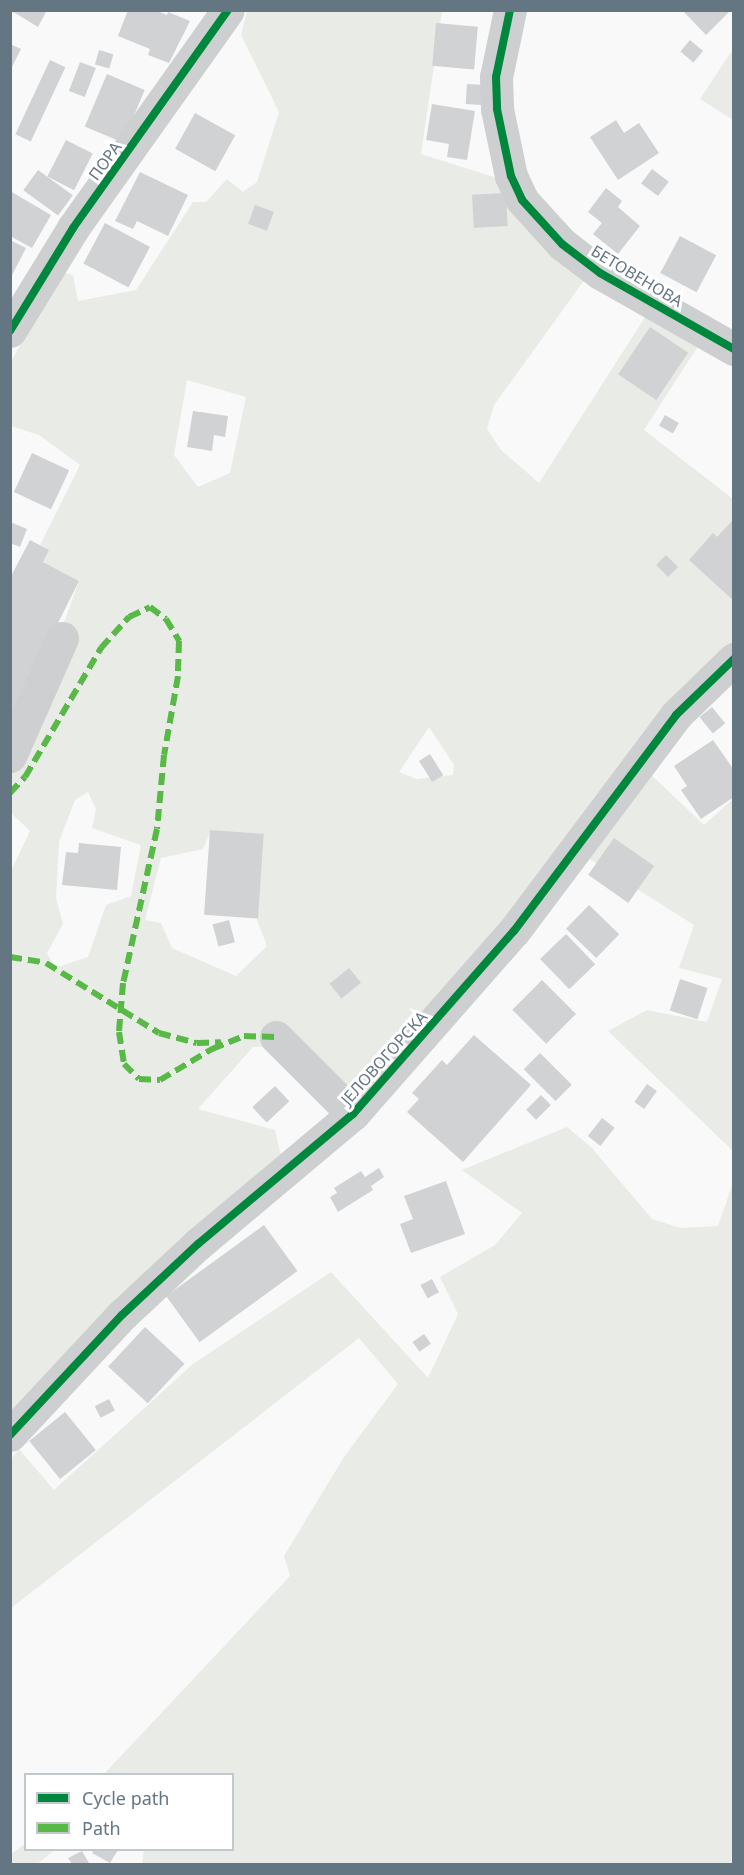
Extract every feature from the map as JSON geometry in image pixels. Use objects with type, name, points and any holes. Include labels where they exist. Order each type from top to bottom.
[{"type":"street","points":[[199,52],[203,10]]},
{"type":"street","name":"ПОРА","points":[[10,331],[73,228],[228,10]]},
{"type":"street","name":"БЕТОВЕНОВА","points":[[510,10],[496,77],[497,109],[502,144],[522,200],[562,244],[600,273],[734,349]]},
{"type":"street","points":[[10,756],[62,638]]},
{"type":"street","name":"ЈЕЛОВОГОРСКА","points":[[10,1435],[122,1315],[172,1268],[353,1114],[514,932],[676,715],[734,659]]},
{"type":"street","name":"ЈЕЛОВОГОРСКА","points":[[276,1037],[353,1114]]},
{"type":"shaded area","points":[[247,11],[442,11],[421,154],[500,179],[588,275],[494,405],[487,429],[501,450],[539,483],[649,311],[702,340],[644,430],[733,499],[733,654],[433,1000],[346,1094],[274,1046],[253,1047],[198,1109],[275,1130],[281,1156],[11,1426],[10,873],[30,831],[11,813],[11,769],[79,581],[43,562],[49,550],[40,545],[80,465],[39,435],[11,426],[11,362],[59,272],[73,275],[78,301],[136,290],[193,202],[206,202],[227,179],[243,192],[257,182],[279,112],[241,35]],"holes":[[[187,380],[246,397],[230,473],[198,487],[174,455]],[[429,727],[454,765],[453,775],[417,779],[399,772]],[[88,792],[96,809],[92,828],[141,845],[131,896],[106,905],[88,957],[55,968],[47,953],[63,924],[56,898],[59,842],[75,800]],[[211,830],[264,834],[257,920],[267,946],[236,976],[172,948],[161,923],[145,920],[161,858],[203,849]]]},
{"type":"shaded area","points":[[733,49],[733,120],[700,99]]},
{"type":"shaded area","points":[[645,769],[704,825],[733,799],[733,1151],[608,1031],[647,1010],[707,1022],[722,979],[679,968],[694,925],[583,855]]},
{"type":"shaded area","points":[[567,1127],[591,1147],[652,1219],[680,1228],[718,1226],[733,1183],[733,1864],[142,1864],[144,1851],[234,1851],[234,1773],[105,1773],[290,1576],[284,1556],[344,1457],[398,1384],[359,1338],[11,1608],[11,1459],[19,1449],[54,1490],[193,1364],[331,1272],[428,1378],[458,1314],[440,1277],[495,1245],[522,1213],[462,1170]]},
{"type":"shaded area","points":[[24,1845],[24,1851],[54,1851],[37,1864],[11,1864],[11,1854]]},
{"type":"building","points":[[10,10],[47,10],[38,27]]},
{"type":"building","points":[[128,10],[155,10],[167,15],[168,12],[190,21],[169,63],[148,55],[150,49],[118,36]]},
{"type":"building","points":[[682,10],[731,10],[706,35]]},
{"type":"building","points":[[436,23],[478,27],[474,69],[432,66]]},
{"type":"building","points":[[690,40],[703,51],[693,62],[680,51]]},
{"type":"building","points":[[10,44],[21,49],[10,71]]},
{"type":"building","points":[[99,50],[113,54],[109,69],[95,64]]},
{"type":"building","points":[[50,60],[65,67],[31,142],[15,134]]},
{"type":"building","points":[[80,62],[96,68],[85,97],[69,91]]},
{"type":"building","points":[[107,74],[145,90],[122,142],[85,126]]},
{"type":"building","points":[[467,84],[483,85],[482,105],[466,104]]},
{"type":"building","points":[[432,104],[475,111],[467,160],[447,157],[449,144],[426,140]]},
{"type":"building","points":[[195,113],[235,135],[215,171],[175,149]]},
{"type":"building","points":[[616,120],[624,133],[639,123],[659,153],[618,180],[590,137]]},
{"type":"building","points":[[66,140],[93,154],[74,190],[47,177]]},
{"type":"building","points":[[652,169],[669,182],[658,196],[641,183]]},
{"type":"building","points":[[38,170],[73,195],[58,216],[23,190]]},
{"type":"building","points":[[140,172],[188,195],[168,236],[137,221],[133,229],[115,221]]},
{"type":"building","points":[[606,188],[622,201],[618,207],[640,226],[618,254],[593,234],[602,223],[588,212]]},
{"type":"building","points":[[10,191],[51,215],[32,248],[10,236]]},
{"type":"building","points":[[506,193],[508,226],[474,228],[472,195]]},
{"type":"building","points":[[255,205],[274,212],[267,231],[248,224]]},
{"type":"building","points":[[105,223],[150,247],[128,288],[83,264]]},
{"type":"building","points":[[680,236],[716,255],[696,292],[660,273]]},
{"type":"building","points":[[10,240],[26,248],[10,279]]},
{"type":"building","points":[[650,327],[688,353],[656,400],[618,374]]},
{"type":"building","points":[[193,411],[228,416],[225,437],[214,435],[212,451],[187,447]]},
{"type":"building","points":[[665,415],[679,423],[673,433],[659,425]]},
{"type":"building","points":[[32,453],[69,470],[51,509],[14,492]]},
{"type":"building","points":[[734,519],[734,601],[689,560],[713,533],[717,537]]},
{"type":"building","points":[[10,522],[27,529],[20,547],[10,543]]},
{"type":"building","points":[[30,540],[49,550],[43,562],[79,581],[27,685],[10,733],[10,578]]},
{"type":"building","points":[[666,555],[678,567],[668,577],[656,565]]},
{"type":"building","points":[[712,707],[725,723],[713,733],[700,717]]},
{"type":"building","points":[[713,740],[734,770],[734,797],[701,819],[681,790],[687,786],[674,766]]},
{"type":"building","points":[[430,754],[443,775],[432,782],[419,761]]},
{"type":"building","points":[[210,830],[264,834],[258,919],[204,915]]},
{"type":"building","points":[[614,838],[654,866],[628,903],[588,875]]},
{"type":"building","points":[[79,843],[121,847],[117,890],[62,885],[66,852],[78,853]]},
{"type":"building","points":[[589,905],[619,934],[596,958],[566,929]]},
{"type":"building","points":[[229,920],[235,942],[219,947],[213,924]]},
{"type":"building","points":[[566,934],[595,964],[569,989],[540,959]]},
{"type":"building","points":[[349,968],[361,983],[342,998],[330,984]]},
{"type":"building","points":[[680,979],[708,988],[697,1019],[670,1010]]},
{"type":"building","points":[[542,980],[576,1014],[546,1044],[512,1010]]},
{"type":"building","points":[[474,1035],[531,1085],[463,1162],[407,1112],[419,1099],[412,1093],[442,1060],[447,1065]]},
{"type":"building","points":[[540,1053],[572,1085],[556,1101],[524,1069]]},
{"type":"building","points":[[647,1084],[657,1091],[644,1109],[634,1102]]},
{"type":"building","points":[[275,1086],[289,1101],[267,1123],[252,1107]]},
{"type":"building","points":[[541,1095],[551,1105],[536,1120],[526,1110]]},
{"type":"building","points":[[602,1118],[615,1128],[600,1146],[588,1136]]},
{"type":"building","points":[[379,1168],[384,1177],[371,1186],[373,1190],[338,1212],[330,1197],[337,1193],[334,1188],[361,1171],[365,1177]]},
{"type":"building","points":[[446,1181],[465,1234],[411,1253],[400,1224],[413,1219],[404,1196]]},
{"type":"building","points":[[264,1225],[298,1271],[200,1342],[166,1296]]},
{"type":"building","points":[[432,1279],[439,1292],[428,1298],[421,1285]]},
{"type":"building","points":[[145,1327],[184,1364],[148,1403],[108,1366]]},
{"type":"building","points":[[424,1334],[431,1344],[419,1352],[413,1342]]},
{"type":"building","points":[[109,1399],[115,1411],[101,1418],[95,1406]]},
{"type":"building","points":[[65,1412],[96,1450],[60,1479],[29,1441]]},
{"type":"building","points":[[82,1851],[89,1863],[72,1864],[68,1858]]},
{"type":"building","points":[[93,1851],[117,1851],[110,1863],[92,1853]]},
{"type":"marked path","points":[[10,793],[25,777],[101,648],[129,617],[150,607],[166,619],[179,641],[178,676],[164,755],[157,829],[123,983],[119,1032],[124,1064],[139,1079],[160,1080],[212,1049],[244,1036],[276,1037]]},
{"type":"marked path","points":[[10,957],[46,963],[159,1033],[197,1043],[221,1042]]},
{"type":"cycle path","points":[[10,331],[73,228],[228,10]]},
{"type":"cycle path","points":[[510,10],[496,77],[497,109],[511,176],[522,200],[562,244],[600,273],[734,349]]},
{"type":"cycle path","points":[[10,1435],[122,1315],[198,1244],[353,1114],[514,931],[676,715],[734,659]]}]
